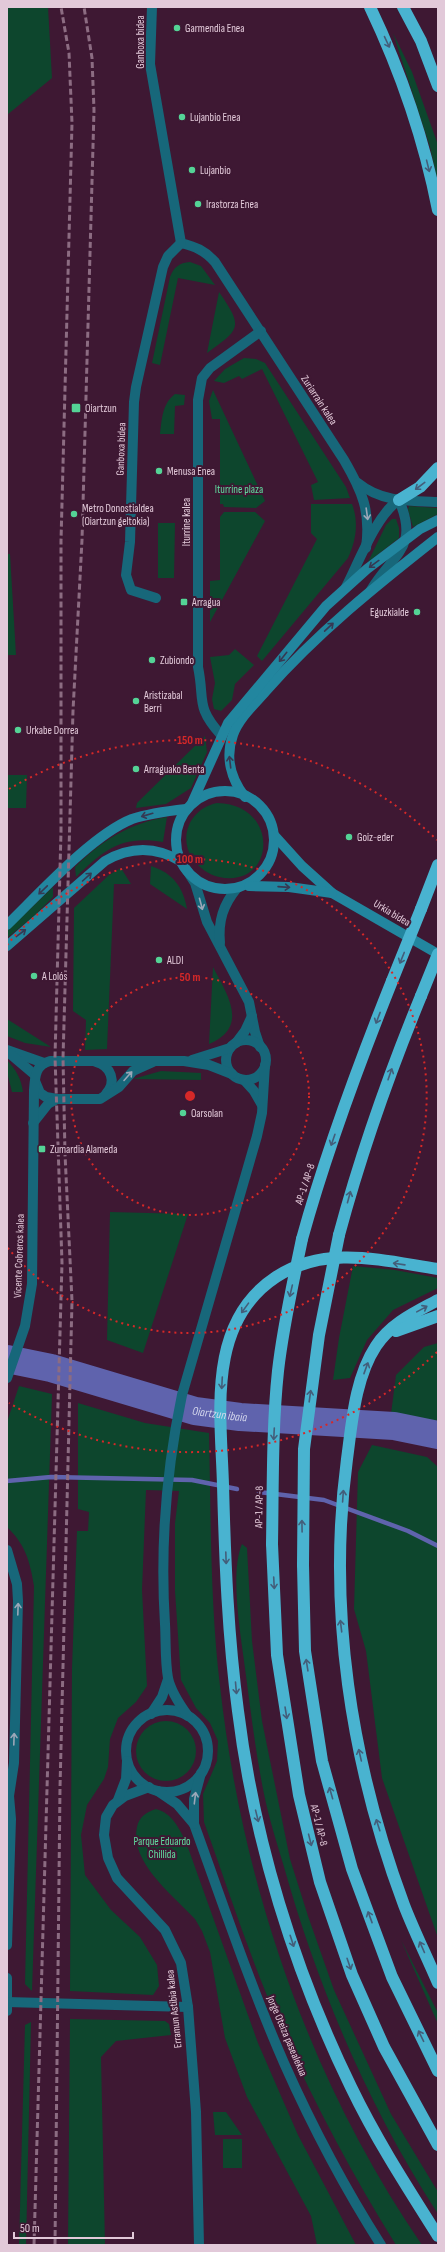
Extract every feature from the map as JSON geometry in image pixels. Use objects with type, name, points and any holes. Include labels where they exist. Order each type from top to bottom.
[{"type":"highway","points":[[370,7],[389,47],[418,125],[438,210]]},
{"type":"highway","points":[[403,7],[421,41],[438,86]]},
{"type":"highway","points":[[399,500],[420,487],[438,468]]},
{"type":"highway","name":"AP-1 / AP-8","points":[[438,865],[392,981],[346,1104],[313,1200],[302,1239],[286,1312],[278,1371],[273,1434],[272,1544],[277,1655],[299,1795],[320,1882],[352,1974],[384,2047],[438,2145]]},
{"type":"highway","name":"AP-1 / AP-8","points":[[438,954],[393,1065],[356,1172],[339,1234],[319,1335],[304,1449],[303,1565],[305,1651],[322,1761],[352,1869],[390,1970],[438,2071]]},
{"type":"highway","points":[[438,1269],[357,1257],[323,1258],[306,1263],[280,1275],[262,1288],[240,1314],[227,1344],[224,1360],[221,1404],[227,1603],[238,1713],[256,1810],[277,1894],[299,1961],[324,2025],[350,2085],[381,2144],[438,2236]]},
{"type":"highway","points":[[438,1300],[402,1320],[384,1336],[371,1355],[355,1409],[344,1481],[339,1577],[340,1618],[354,1725],[372,1806],[404,1905],[438,1983]]},
{"type":"highway","points":[[384,1336],[438,1316]]},
{"type":"main road","points":[[7,925],[77,859],[107,834],[132,820],[189,806],[206,794],[217,792],[227,792],[245,798],[255,804],[268,817],[274,835],[275,848],[272,860],[257,880],[241,887],[214,887],[194,877],[184,865],[177,852],[175,840],[177,827],[189,806],[222,735],[240,708],[326,606],[346,587],[405,541],[438,520]]},
{"type":"main road","points":[[245,798],[234,778],[229,757],[232,740],[238,725],[283,672],[371,590],[438,537]]},
{"type":"main road","name":"Urkia bidea","points":[[274,835],[302,866],[332,893],[438,954]]},
{"type":"main road","points":[[7,946],[105,861],[115,855],[126,852],[149,850],[161,852],[184,865]]},
{"type":"main road","name":"Urkia bidea","points":[[241,887],[289,887],[332,893]]},
{"type":"street","name":"Ganboxa bidea","points":[[152,7],[150,64],[181,243],[168,256],[163,267],[137,379],[134,402],[130,542],[126,575],[130,590],[156,598]]},
{"type":"street","points":[[181,243],[199,248],[206,252],[260,332]]},
{"type":"street","name":"Zuriarrain kalea","points":[[260,332],[356,482]]},
{"type":"street","name":"Iturrine kalea","points":[[222,735],[211,723],[202,706],[198,663],[198,400],[200,382],[210,368],[260,332]]},
{"type":"street","points":[[356,482],[376,495],[399,500],[438,502]]},
{"type":"street","points":[[356,482],[367,514],[366,548]]},
{"type":"street","points":[[371,590],[381,574],[400,554],[405,541],[405,518],[399,500]]},
{"type":"street","points":[[346,587],[386,512],[399,500]]},
{"type":"street","points":[[184,865],[195,883],[207,922],[243,989],[260,1046],[265,1055],[265,1065],[262,1105],[257,1136],[193,1352],[173,1437],[164,1525],[163,1586],[168,1679],[176,1698],[188,1716],[201,1728],[208,1746],[206,1765],[202,1773],[191,1784],[177,1791],[153,1789],[134,1775],[127,1757],[128,1739],[132,1731],[143,1718],[151,1714],[170,1710],[188,1716]]},
{"type":"street","points":[[220,945],[219,924],[221,914],[225,905],[241,887]]},
{"type":"street","points":[[232,1074],[227,1064],[233,1046],[246,1031],[252,1016]]},
{"type":"street","points":[[7,1050],[44,1063],[122,1060],[153,1062],[184,1061],[208,1057],[248,1040],[260,1046]]},
{"type":"street","points":[[7,1050],[35,1077],[40,1092],[46,1097],[57,1099],[100,1099],[119,1087],[133,1071],[153,1062]]},
{"type":"street","points":[[184,1061],[209,1065],[244,1080],[254,1091],[262,1105]]},
{"type":"street","points":[[96,1062],[106,1065],[111,1074],[111,1087],[105,1096]]},
{"type":"street","points":[[35,1077],[44,1063]]},
{"type":"street","points":[[244,1080],[260,1075],[265,1065]]},
{"type":"street","name":"Vicente Cobreros kalea","points":[[7,1378],[22,1334],[29,1307],[32,1284],[33,1127],[35,1077]]},
{"type":"street","points":[[33,1127],[48,1104],[57,1099]]},
{"type":"street","points":[[7,1550],[17,1584],[18,1601],[13,1776],[9,1796],[11,1819],[7,1945]]},
{"type":"street","points":[[151,1714],[162,1697],[168,1679]]},
{"type":"street","name":"Erramun Astibia kalea","points":[[118,1800],[126,1779],[127,1757]]},
{"type":"street","name":"Jorge Oteiza pasealekua","points":[[202,1773],[194,1798],[194,1824],[262,2010],[284,2063],[334,2165],[381,2245]]},
{"type":"street","name":"Erramun Astibia kalea","points":[[153,1789],[133,1792],[118,1800],[109,1810],[104,1824],[108,1858],[124,1888],[154,1916],[175,1946],[181,1963],[188,2007],[196,2112],[199,2245]]},
{"type":"street","name":"Jorge Oteiza pasealekua","points":[[153,1789],[177,1804],[194,1824]]},
{"type":"street","points":[[7,1978],[7,2011]]},
{"type":"street","points":[[8,2002],[188,2007]]},
{"type":"green space","points":[[7,7],[48,7],[52,78],[7,115]]},
{"type":"green space","points":[[393,33],[412,72],[438,145],[438,183],[430,147]]},
{"type":"green space","points":[[190,262],[201,266],[215,285],[178,278],[160,365],[152,363],[170,277],[177,266]]},
{"type":"green space","points":[[219,292],[232,313],[235,321],[235,327],[232,333],[207,353]]},
{"type":"green space","points":[[244,358],[256,359],[265,363],[346,487],[350,498],[314,500],[311,485],[318,482],[262,369],[242,379],[239,376],[224,383],[214,381],[225,369]]},
{"type":"green space","name":"Iturrine plaza","points":[[213,390],[265,501],[256,508],[224,507],[223,504],[220,504],[220,419],[212,419],[209,401]]},
{"type":"green space","points":[[175,394],[185,395],[184,405],[175,406],[174,434],[160,434],[165,407],[167,402]]},
{"type":"green space","points":[[311,504],[352,504],[356,525],[353,545],[348,558],[262,661],[257,656],[317,539],[311,533]]},
{"type":"green space","points":[[409,506],[438,508],[438,514],[413,527],[408,510]]},
{"type":"green space","name":"Iturrine plaza","points":[[224,512],[255,512],[265,521],[210,622],[210,581],[220,580],[220,517]]},
{"type":"green space","points":[[392,519],[396,519],[399,528],[399,538],[368,562],[386,525]]},
{"type":"green space","points":[[158,523],[175,523],[174,578],[158,578]]},
{"type":"green space","points":[[7,554],[10,554],[16,655],[7,655]]},
{"type":"green space","points":[[235,649],[254,665],[235,684],[232,700],[221,711],[214,709],[212,699],[215,683],[210,657],[229,655]]},
{"type":"green space","points":[[205,736],[207,752],[191,788],[166,804],[136,808],[137,803]]},
{"type":"green space","points":[[7,775],[27,775],[26,808],[7,808]]},
{"type":"green space","points":[[217,803],[238,807],[252,817],[261,830],[263,845],[260,859],[252,871],[238,877],[215,876],[194,861],[188,850],[186,841],[187,832],[194,817],[208,806]]},
{"type":"green space","points":[[167,817],[163,842],[148,840],[136,841],[124,843],[114,847],[96,859],[76,877],[75,867],[106,841],[128,829],[153,820]]},
{"type":"green space","points":[[151,866],[159,869],[176,882],[183,894],[187,909],[150,884]]},
{"type":"green space","points":[[121,868],[131,884],[114,884],[107,1049],[85,1050],[86,1020],[73,1011],[74,908],[109,875]]},
{"type":"green space","points":[[53,887],[53,897],[34,916],[7,938],[7,931]]},
{"type":"green space","points":[[213,967],[229,999],[232,1009],[232,1019],[229,1029],[222,1037],[209,1044]]},
{"type":"green space","points":[[7,1019],[51,1047],[25,1043],[7,1036]]},
{"type":"green space","points":[[7,1060],[18,1074],[23,1092],[12,1092],[7,1072]]},
{"type":"green space","points":[[161,1071],[201,1073],[201,1080],[133,1079]]},
{"type":"green space","points":[[110,1212],[188,1214],[143,1353],[107,1340]]},
{"type":"green space","points":[[353,1266],[395,1270],[438,1278],[438,1288],[393,1310],[367,1340],[350,1378],[333,1380],[339,1338]]},
{"type":"green space","points":[[438,1343],[438,1421],[391,1414],[396,1375],[424,1347]]},
{"type":"green space","points":[[19,1386],[52,1394],[32,1991],[25,1984],[34,1586],[31,1569],[26,1554],[18,1540],[7,1527],[7,1422]]},
{"type":"green space","points":[[78,1403],[145,1423],[209,1433],[214,1623],[220,1686],[230,1760],[245,1834],[264,1906],[287,1978],[314,2048],[346,2116],[382,2182],[422,2245],[396,2245],[343,2155],[311,2093],[259,1976],[204,1822],[203,1794],[217,1761],[218,1741],[210,1723],[196,1708],[181,1680],[175,1591],[175,1523],[179,1491],[146,1490],[142,1590],[147,1686],[136,1702],[118,1718],[110,1739],[108,1767],[104,1779],[87,1805],[81,1835],[85,1875],[111,1910],[140,1937],[157,1965],[159,1986],[153,1995],[70,1991],[72,1668],[77,1531],[88,1531],[89,1512],[78,1509]]},
{"type":"green space","points":[[372,1445],[427,1457],[438,1467],[438,1938],[382,1778],[366,1651],[354,1609],[358,1472]]},
{"type":"green space","points":[[242,1544],[247,1548],[252,1641],[262,1721],[290,1859],[334,1990],[391,2114],[438,2192],[438,2214],[413,2174],[368,2090],[329,2002],[298,1912],[273,1831],[258,1761],[238,1618],[236,1585],[238,1556]]},
{"type":"green space","points":[[166,1721],[183,1726],[191,1734],[196,1751],[191,1768],[183,1776],[166,1781],[149,1776],[141,1768],[136,1751],[141,1734],[149,1726]]},
{"type":"green space","name":"Parque Eduardo Chillida","points":[[156,1809],[162,1811],[171,1818],[178,1826],[186,1842],[258,2043],[298,2135],[356,2245],[317,2245],[311,2216],[247,2097],[225,2038],[210,1952],[202,1931],[195,1919],[155,1878],[140,1853],[136,1840],[139,1820],[144,1815]]},
{"type":"green space","points":[[401,1940],[438,2013],[438,2024]]},
{"type":"green space","points":[[70,2019],[165,2021],[169,2024],[171,2035],[116,2041],[101,2057],[105,2245],[68,2245]]},
{"type":"green space","points":[[31,2022],[26,2245],[19,2245],[25,2025]]},
{"type":"green space","points":[[213,2112],[226,2112],[242,2135],[215,2135]]},
{"type":"green space","points":[[223,2139],[242,2139],[242,2168],[223,2168]]},
{"type":"waterway","name":"Oiartzun ibaia","points":[[7,1359],[51,1368],[195,1411],[240,1417],[394,1426],[438,1435]]},
{"type":"waterway","points":[[7,1481],[51,1477],[192,1480],[237,1489]]},
{"type":"waterway","points":[[259,1492],[324,1500],[408,1531],[438,1546]]},
{"type":"railway","points":[[34,2245],[62,1263],[55,1057],[61,832],[61,541],[72,123],[69,53],[61,7]]},
{"type":"railway","points":[[55,2245],[60,1788],[72,1301],[65,1154],[63,1058],[73,711],[82,540],[94,110],[92,58],[84,7]]},
{"type":"place","name":"Garmendia Enea","points":[[177,28]]},
{"type":"place","name":"Lujanbio Enea","points":[[182,117]]},
{"type":"place","name":"Lujanbio","points":[[192,170]]},
{"type":"place","name":"Irastorza Enea","points":[[198,204]]},
{"type":"place","name":"Oiartzun","points":[[76,408]]},
{"type":"place","name":"Menusa Enea","points":[[159,471]]},
{"type":"place","name":"Metro Donostialdea (Oiartzun geltokia)","points":[[74,514]]},
{"type":"place","name":"Arragua","points":[[184,602]]},
{"type":"place","name":"Eguzkialde","points":[[417,612]]},
{"type":"place","name":"Zubiondo","points":[[152,660]]},
{"type":"place","name":"Aristizabal Berri","points":[[136,701]]},
{"type":"place","name":"Urkabe Dorrea","points":[[18,730]]},
{"type":"place","name":"Arraguako Benta","points":[[136,769]]},
{"type":"place","name":"Goiz-eder","points":[[349,837]]},
{"type":"place","name":"ALDI","points":[[159,960]]},
{"type":"place","name":"A Lolós","points":[[34,976]]},
{"type":"place","name":"Oarsolan","points":[[183,1113]]},
{"type":"place","name":"Zumardia Alameda","points":[[42,1149]]}]
